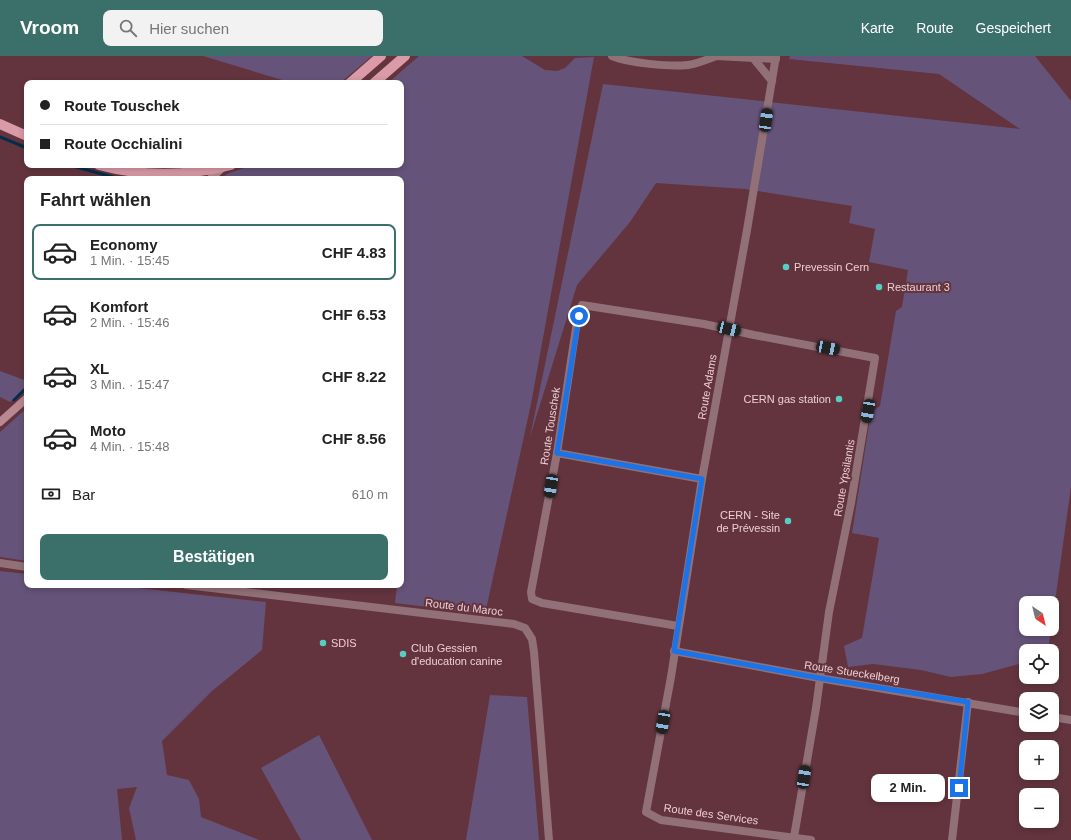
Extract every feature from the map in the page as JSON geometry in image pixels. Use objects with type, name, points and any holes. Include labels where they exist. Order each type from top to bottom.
[{"type":"main road","points":[[353,80],[381,56]]},
{"type":"main road","points":[[377,80],[405,56]]},
{"type":"main road","points":[[0,124],[24,135]]},
{"type":"main road","points":[[115,168],[170,176]]},
{"type":"main road","points":[[183,176],[217,168]]},
{"type":"main road","points":[[214,176],[224,168]]},
{"type":"main road","points":[[0,422],[24,401]]},
{"type":"street","points":[[612,56],[620,60],[638,63],[688,65],[717,56],[753,58],[776,57]]},
{"type":"street","name":"Route Adams","points":[[674,651],[702,479],[776,57]]},
{"type":"street","points":[[753,58],[772,81]]},
{"type":"street","name":"Route Touschek","points":[[678,626],[542,603],[532,599],[531,592],[557,453],[576,328],[582,305],[729,329]]},
{"type":"street","name":"Route Ypsilantis","points":[[729,329],[875,358],[851,503],[829,612],[819,678]]},
{"type":"street","points":[[557,453],[702,479]]},
{"type":"street","points":[[0,564],[24,567]]},
{"type":"street","name":"Route du Maroc","points":[[211,588],[514,624],[525,628],[532,639],[534,652],[549,840]]},
{"type":"street","name":"Route Stueckelberg","points":[[674,651],[819,678],[1019,712]]},
{"type":"street","name":"Route des Services","points":[[674,651],[646,812],[660,820],[811,840]]},
{"type":"street","points":[[794,837],[819,678]]},
{"type":"street","points":[[952,840],[968,702]]},
{"type":"street","points":[[1059,719],[1071,720]]},
{"type":"shaded area","points":[[203,56],[372,56],[344,80],[282,80]]},
{"type":"shaded area","points":[[419,56],[522,56],[545,70],[557,71],[565,68],[575,58],[594,57],[531,404],[485,614],[395,603],[397,588],[404,588],[404,176],[224,176],[244,168],[404,168],[404,80],[391,80]]},
{"type":"shaded area","points":[[790,56],[1035,56],[1071,101],[1071,487],[1056,596],[1019,596],[1019,636],[1050,636],[1049,644],[1019,644],[1019,664],[982,674],[951,677],[921,670],[873,664],[848,667],[844,646],[862,638],[879,538],[852,533],[871,412],[880,406],[896,311],[902,307],[908,270],[869,262],[875,229],[849,223],[852,206],[745,189],[656,183],[630,222],[577,285],[530,437],[603,84],[1020,129],[939,74],[789,59]]},
{"type":"shaded area","points":[[0,371],[24,380],[24,390],[10,402],[0,397]]},
{"type":"shaded area","points":[[24,411],[24,561],[0,557],[0,432]]},
{"type":"shaded area","points":[[0,571],[24,574],[24,588],[138,588],[266,602],[262,650],[212,691],[162,741],[167,775],[189,780],[199,799],[201,817],[259,840],[136,840],[129,808],[137,787],[117,789],[122,840],[0,840]]},
{"type":"shaded area","points":[[490,695],[527,697],[539,840],[466,840]]},
{"type":"shaded area","points":[[319,735],[372,840],[301,840],[261,768]]},
{"type":"waterway","points":[[0,137],[24,147]]},
{"type":"waterway","points":[[80,168],[109,176]]},
{"type":"waterway","points":[[14,400],[24,390]]},
{"type":"place","name":"Prevessin Cern","points":[[786,267]]},
{"type":"place","name":"Restaurant 3","points":[[879,287]]},
{"type":"place","name":"CERN gas station","points":[[839,399]]},
{"type":"place","name":"CERN - Site de Prévessin","points":[[788,521]]},
{"type":"place","name":"SDIS","points":[[323,643]]},
{"type":"place","name":"Club Gessien d'education canine","points":[[403,654]]},
{"type":"route","points":[[579,316],[557,453],[702,479],[674,651],[819,678],[968,702],[959,788]]}]
